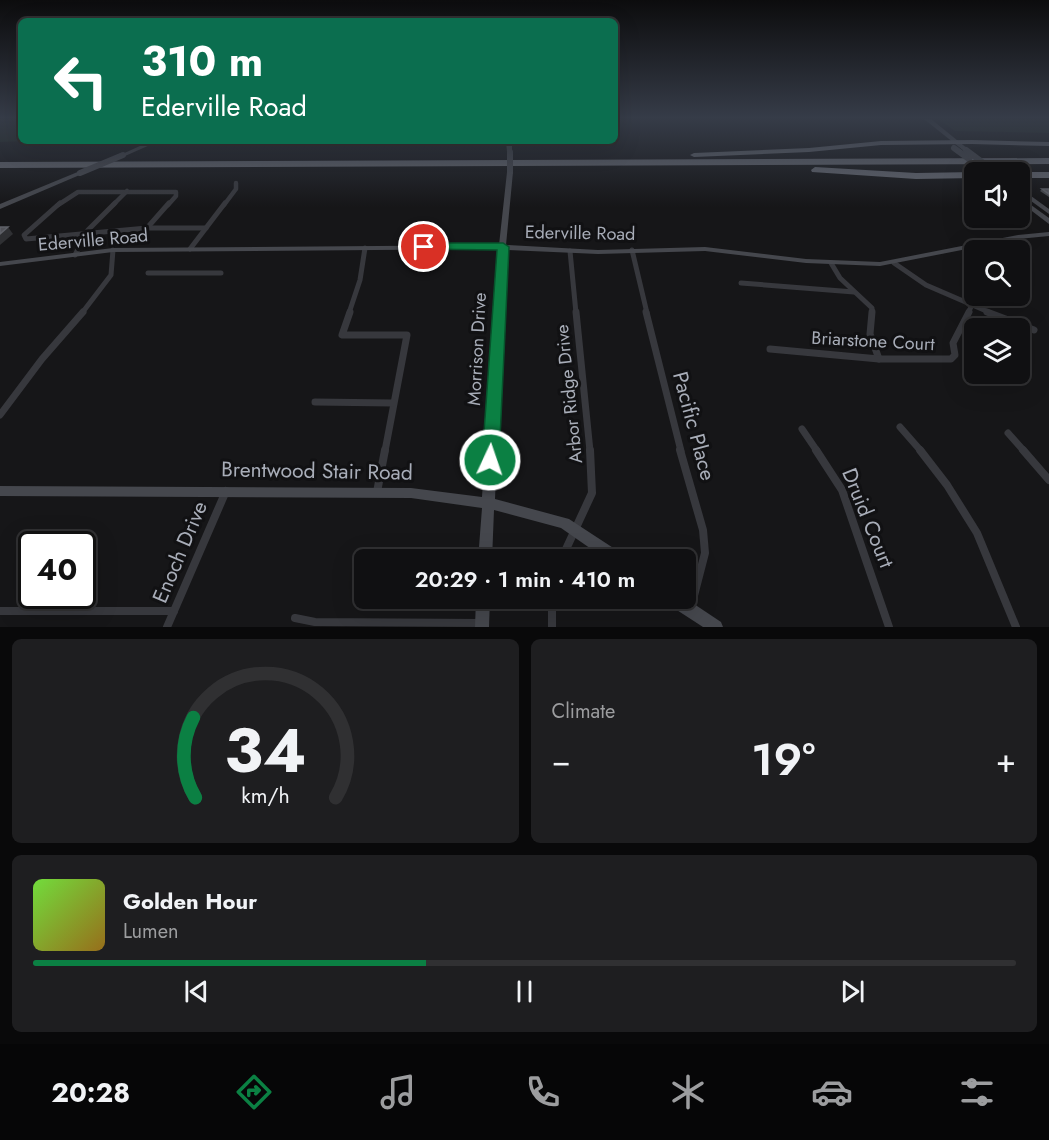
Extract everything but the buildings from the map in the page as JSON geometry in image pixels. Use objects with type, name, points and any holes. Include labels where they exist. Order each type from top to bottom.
[{"type":"highway","points":[[659,160],[836,148]]},
{"type":"highway","points":[[0,165],[659,160],[1049,154]]},
{"type":"highway","points":[[0,159],[1049,161]]},
{"type":"highway","points":[[659,160],[916,176],[964,174]]},
{"type":"highway","points":[[1030,175],[1049,175]]},
{"type":"street","points":[[0,207],[139,148]]},
{"type":"street","name":"Morrison Drive","points":[[486,549],[510,148]]},
{"type":"street","points":[[958,148],[971,162]]},
{"type":"street","points":[[964,148],[973,162]]},
{"type":"street","points":[[190,249],[236,189],[236,183]]},
{"type":"street","points":[[147,228],[177,193],[165,190],[78,192],[68,196],[25,231],[26,239],[147,228],[206,228]]},
{"type":"street","points":[[75,255],[86,234],[127,191]]},
{"type":"street","points":[[1030,198],[1049,212]]},
{"type":"street","points":[[1030,207],[1049,222]]},
{"type":"street","name":"Ederville Road","points":[[0,264],[112,250],[503,247],[570,250],[705,249],[831,264],[894,263],[1018,237],[1049,234]]},
{"type":"street","points":[[365,248],[360,280],[342,335],[407,335],[377,492]]},
{"type":"street","points":[[0,415],[42,359],[100,292],[111,275],[112,250]]},
{"type":"street","name":"Arbor Ridge Drive","points":[[566,549],[592,493],[593,485],[570,250]]},
{"type":"street","name":"Pacific Place","points":[[632,250],[670,414],[703,530],[705,553],[690,612]]},
{"type":"street","points":[[894,263],[925,285],[964,302]]},
{"type":"street","points":[[831,264],[854,292],[872,308],[870,334],[879,359]]},
{"type":"street","points":[[148,273],[221,273]]},
{"type":"street","points":[[741,283],[854,292]]},
{"type":"street","name":"Briarstone Court","points":[[770,349],[879,359],[951,359],[955,355],[953,343],[972,306]]},
{"type":"street","points":[[974,306],[1034,330]]},
{"type":"street","points":[[315,402],[393,403]]},
{"type":"street","points":[[900,427],[945,484],[972,525],[986,551],[1003,600],[1016,627]]},
{"type":"street","name":"Druid Court","points":[[801,429],[842,490],[889,627]]},
{"type":"street","points":[[1008,433],[1049,480]]},
{"type":"street","name":"Brentwood Stair Road","points":[[0,491],[226,490],[411,493],[488,503],[564,523],[603,549]]},
{"type":"street","name":"Enoch Drive","points":[[167,627],[226,490]]},
{"type":"street","points":[[295,618],[325,622],[482,625],[483,609]]},
{"type":"street","points":[[552,609],[552,627]]},
{"type":"street","points":[[686,609],[716,627]]},
{"type":"street","points":[[0,611],[174,611]]},
{"type":"route","points":[[424,247],[503,247],[490,460]]}]
